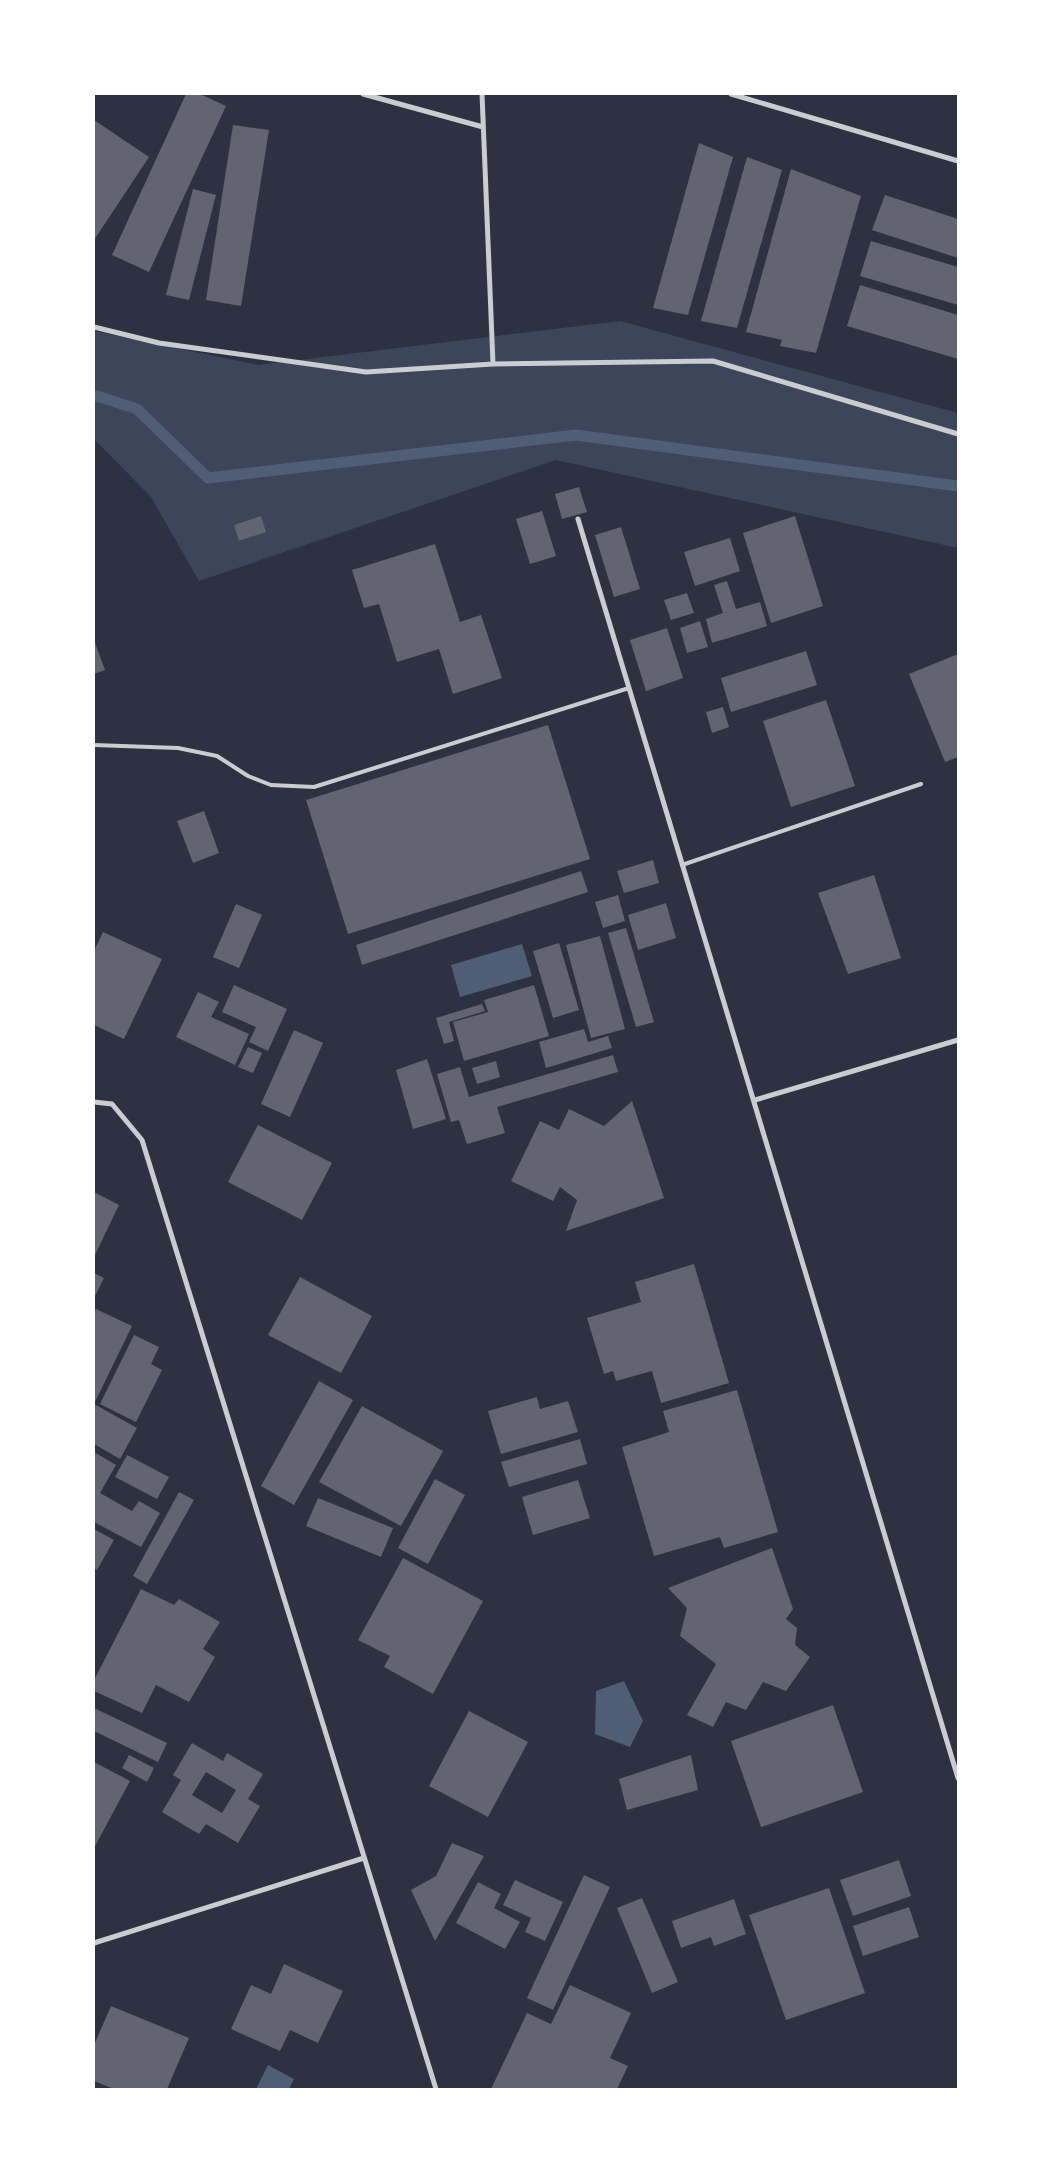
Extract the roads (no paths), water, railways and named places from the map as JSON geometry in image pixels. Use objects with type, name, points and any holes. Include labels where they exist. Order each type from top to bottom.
[{"type":"street","points":[[363,94],[483,126]]},
{"type":"street","points":[[482,94],[493,364]]},
{"type":"street","points":[[731,94],[958,161]]},
{"type":"street","points":[[94,327],[159,344],[366,372],[493,364],[713,361],[958,434]]},
{"type":"street","points":[[578,519],[681,865],[755,1100],[958,1778]]},
{"type":"street","points":[[755,1100],[958,1040]]},
{"type":"street","points":[[94,1102],[112,1104],[142,1140],[436,2089]]},
{"type":"street","points":[[94,1943],[364,1858]]},
{"type":"lane","points":[[94,745],[178,748],[217,756],[248,776],[271,785],[314,787],[629,688]]},
{"type":"lane","points":[[681,865],[921,784]]},
{"type":"waterway","points":[[94,395],[137,409],[208,478],[576,435],[958,486]]}]
